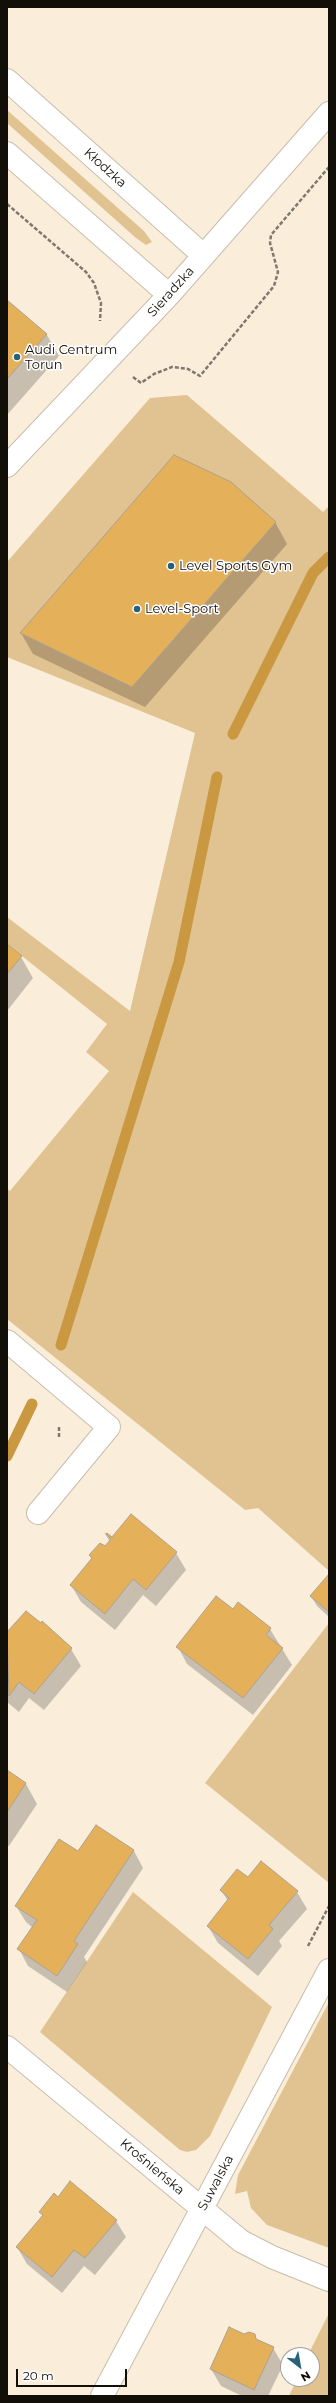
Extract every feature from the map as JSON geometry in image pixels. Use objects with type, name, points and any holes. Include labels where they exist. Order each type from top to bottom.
[{"type":"street","name":"Kłodzka","points":[[7,80],[203,255]]},
{"type":"street","name":"Sieradzka","points":[[7,466],[169,295],[329,113]]},
{"type":"street","points":[[7,154],[169,295]]},
{"type":"street","points":[[7,1341],[109,1427],[38,1513]]},
{"type":"street","name":"Suwalska","points":[[102,2396],[329,1970]]},
{"type":"street","name":"Krośnieńska","points":[[7,2047],[246,2244],[272,2257],[329,2280]]},
{"type":"path","points":[[58,1421],[59,1443]]},
{"type":"path","points":[[307,1947],[329,1906]]},
{"type":"shaded area","points":[[7,110],[144,231],[152,242],[146,245],[136,238],[7,123]]},
{"type":"shaded area","points":[[187,395],[323,512],[329,506],[329,1571],[258,1508],[245,1510],[7,1319],[7,1189],[10,1191],[109,1071],[86,1052],[107,1024],[7,944],[7,917],[130,1011],[195,733],[7,657],[7,562],[150,398]]},
{"type":"shaded area","points":[[329,1623],[329,1883],[205,1783]]},
{"type":"shaded area","points":[[133,1892],[272,2007],[210,2136],[196,2150],[187,2152],[180,2150],[40,2032]]},
{"type":"shaded area","points":[[329,2002],[329,2248],[267,2225],[251,2208],[247,2191],[235,2194],[238,2175]]},
{"type":"shaded area","points":[[329,2313],[329,2396],[289,2396],[293,2387],[320,2387],[320,2347],[312,2347]]},
{"type":"building","name":"Audi Centrum Torun","points":[[7,300],[47,334],[7,379]]},
{"type":"building","points":[[174,455],[231,482],[276,522],[132,687],[20,633]]},
{"type":"building","points":[[7,944],[22,956],[7,974]]},
{"type":"building","points":[[131,1514],[177,1552],[146,1590],[133,1579],[105,1614],[70,1585],[92,1558],[89,1555],[100,1543],[105,1546],[111,1539],[106,1534],[107,1533],[112,1537]]},
{"type":"building","points":[[329,1574],[329,1612],[310,1596]]},
{"type":"building","points":[[216,1596],[233,1609],[238,1602],[271,1628],[266,1635],[283,1648],[243,1698],[176,1647]]},
{"type":"building","points":[[26,1611],[41,1623],[42,1621],[72,1648],[34,1694],[19,1682],[9,1696],[7,1632]]},
{"type":"building","points":[[7,1770],[26,1783],[7,1812]]},
{"type":"building","points":[[96,1825],[134,1850],[74,1941],[78,1944],[57,1976],[17,1949],[37,1920],[15,1906],[59,1839],[78,1851]]},
{"type":"building","points":[[261,1861],[298,1891],[269,1925],[273,1929],[248,1959],[207,1926],[229,1898],[220,1890],[237,1869],[248,1877]]},
{"type":"building","points":[[70,2181],[117,2220],[85,2258],[74,2250],[52,2277],[16,2247],[43,2215],[39,2212],[54,2193],[58,2197]]},
{"type":"building","points":[[229,2327],[244,2334],[249,2332],[255,2334],[256,2339],[274,2347],[254,2390],[210,2369]]},
{"type":"waterway","points":[[233,734],[313,573],[329,557]]},
{"type":"waterway","points":[[61,1345],[179,962],[217,777]]},
{"type":"waterway","points":[[7,1456],[32,1404]]},
{"type":"place","name":"Audi Centrum Torun","points":[[17,357]]},
{"type":"place","name":"Level Sports Gym","points":[[171,566]]},
{"type":"place","name":"Level-Sport","points":[[137,609]]}]
